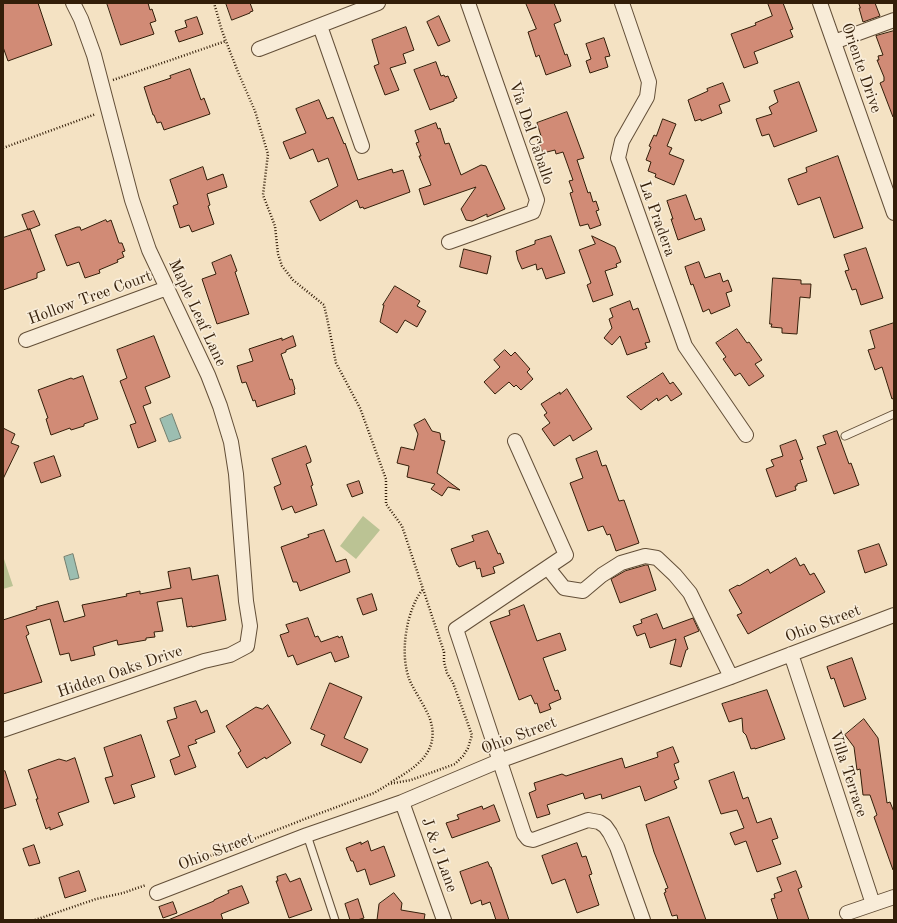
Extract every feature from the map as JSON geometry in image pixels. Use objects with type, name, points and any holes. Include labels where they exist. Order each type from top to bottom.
[{"type":"street","name":"Maple Leaf Lane","points":[[73,3],[81,18],[94,55],[134,208],[149,250],[208,375],[220,406],[231,442],[236,474],[246,601],[250,626],[248,646]]},
{"type":"street","points":[[259,49],[378,3]]},
{"type":"street","name":"Via Del Caballo","points":[[449,242],[533,212],[537,200],[468,3]]},
{"type":"street","name":"La Pradera","points":[[622,3],[649,82],[646,97],[622,141],[618,158],[685,346],[746,434]]},
{"type":"street","name":"Oriente Drive","points":[[820,3],[894,213]]},
{"type":"street","points":[[834,42],[894,20]]},
{"type":"street","points":[[320,26],[362,146]]},
{"type":"street","name":"Hollow Tree Court","points":[[26,340],[167,288]]},
{"type":"street","points":[[515,441],[566,556],[456,629],[524,834],[528,839],[534,840],[588,820],[599,822],[605,826],[617,847],[643,920]]},
{"type":"street","points":[[548,568],[564,588],[583,591],[602,575],[621,563],[645,556],[657,558],[676,575],[690,593],[731,677]]},
{"type":"street","name":"Ohio Street","points":[[153,888],[402,802],[499,761],[731,677],[894,615]]},
{"type":"street","name":"Hidden Oaks Drive","points":[[3,730],[204,661],[230,655],[248,646]]},
{"type":"street","name":"Villa Terrace","points":[[791,654],[873,904]]},
{"type":"street","name":"J & J Lane","points":[[402,802],[444,920]]},
{"type":"street","points":[[847,913],[894,897]]},
{"type":"lane","points":[[845,436],[894,414]]},
{"type":"lane","points":[[307,835],[335,920]]},
{"type":"path","points":[[214,3],[226,41],[255,111],[268,154],[262,195],[275,226],[278,254],[282,266],[293,280],[324,305],[336,364],[360,408],[386,479],[386,504],[402,526],[444,652],[444,662],[447,673],[453,683],[472,736],[468,748],[455,764],[411,780],[389,784]]},
{"type":"path","points":[[101,84],[226,41]]},
{"type":"path","points":[[3,148],[108,110]]},
{"type":"path","points":[[196,865],[205,858],[374,793],[409,772],[423,760],[430,749],[433,731],[429,718],[409,679],[406,663],[405,634],[408,619],[418,595],[423,588]]},
{"type":"path","points":[[35,920],[96,899],[153,888]]},
{"type":"green space","points":[[363,516],[380,530],[356,559],[340,546]]},
{"type":"green space","points":[[3,556],[13,586],[3,589]]},
{"type":"shaded area","points":[[172,414],[181,438],[169,442],[160,419]]},
{"type":"shaded area","points":[[73,554],[79,578],[70,580],[64,557]]},
{"type":"building","points":[[3,3],[38,3],[52,45],[8,61],[3,47]]},
{"type":"building","points":[[107,3],[148,3],[150,10],[152,9],[156,21],[150,23],[154,34],[121,45]]},
{"type":"building","points":[[226,3],[250,3],[253,11],[232,20]]},
{"type":"building","points":[[526,3],[554,3],[561,21],[554,24],[565,55],[567,54],[571,66],[546,75],[539,55],[536,57],[528,32],[536,29]]},
{"type":"building","points":[[768,3],[783,3],[793,29],[790,30],[793,37],[754,52],[758,63],[744,68],[731,34],[756,25],[755,23],[772,16]]},
{"type":"building","points":[[859,3],[875,3],[880,16],[863,22]]},
{"type":"building","points":[[439,16],[450,41],[438,46],[427,22]]},
{"type":"building","points":[[197,17],[203,34],[179,42],[175,31],[187,27],[185,21]]},
{"type":"building","points":[[406,27],[414,50],[403,54],[406,63],[390,68],[399,90],[385,95],[374,66],[379,64],[372,40]]},
{"type":"building","points":[[894,31],[893,117],[880,83],[884,81],[884,77],[877,60],[879,60],[878,56],[883,55],[876,36]]},
{"type":"building","points":[[604,38],[610,56],[605,57],[608,67],[590,73],[586,61],[591,59],[586,44]]},
{"type":"building","points":[[436,62],[441,76],[448,76],[457,98],[454,99],[454,101],[430,110],[414,70]]},
{"type":"building","points":[[190,69],[201,100],[204,98],[210,114],[164,130],[161,122],[157,123],[153,115],[144,87],[171,78],[170,76]]},
{"type":"building","points":[[799,82],[817,131],[774,147],[769,134],[762,136],[756,119],[772,114],[769,107],[778,102],[774,91]]},
{"type":"building","points":[[723,83],[730,101],[719,105],[722,113],[701,121],[701,119],[695,121],[688,100],[708,91],[707,89]]},
{"type":"building","points":[[319,100],[327,119],[333,117],[344,144],[345,143],[358,180],[392,169],[393,173],[403,170],[410,192],[364,209],[363,207],[360,208],[357,200],[320,221],[310,201],[338,186],[328,158],[318,162],[313,149],[290,159],[283,142],[306,133],[296,109]]},
{"type":"building","points":[[567,112],[584,158],[577,160],[588,193],[590,192],[593,202],[596,201],[599,210],[596,211],[601,225],[590,229],[588,224],[580,226],[570,193],[573,192],[569,181],[573,180],[563,152],[556,154],[555,150],[543,153],[537,138],[541,136],[537,123]]},
{"type":"building","points":[[663,119],[676,124],[667,146],[672,148],[669,154],[684,160],[674,185],[655,177],[656,174],[648,171],[651,162],[646,160],[651,147],[649,146],[654,135],[656,136]]},
{"type":"building","points":[[436,123],[438,129],[440,128],[445,144],[449,143],[461,175],[481,165],[486,166],[505,209],[487,217],[487,214],[472,221],[466,220],[461,209],[476,187],[424,205],[419,189],[431,185],[419,156],[421,156],[416,143],[419,142],[415,131]]},
{"type":"building","points":[[838,156],[863,228],[834,238],[820,197],[798,205],[788,179],[807,172],[806,168]]},
{"type":"building","points":[[203,167],[207,180],[223,174],[227,187],[207,194],[210,205],[208,206],[214,224],[192,232],[189,225],[180,228],[173,206],[178,204],[170,180]]},
{"type":"building","points":[[686,195],[695,220],[701,218],[705,230],[678,240],[667,201]]},
{"type":"building","points":[[34,211],[40,225],[28,230],[22,215]]},
{"type":"building","points":[[106,220],[107,222],[111,220],[119,243],[122,243],[125,251],[122,252],[124,257],[117,260],[118,262],[99,270],[100,273],[85,278],[79,262],[67,266],[55,235],[77,227],[80,227],[81,230]]},
{"type":"building","points":[[30,229],[45,270],[37,273],[37,278],[3,290],[3,238]]},
{"type":"building","points":[[551,236],[565,273],[546,279],[542,268],[537,270],[536,264],[522,269],[516,251],[535,244],[535,241]]},
{"type":"building","points":[[592,236],[615,247],[621,262],[616,264],[617,267],[605,271],[613,295],[593,302],[587,285],[591,283],[579,250],[595,244]]},
{"type":"building","points":[[866,248],[883,298],[861,305],[856,289],[852,290],[845,271],[849,270],[844,255]]},
{"type":"building","points":[[464,249],[491,256],[487,274],[460,267]]},
{"type":"building","points":[[231,255],[249,314],[217,324],[202,279],[216,274],[212,263]]},
{"type":"building","points":[[699,262],[705,278],[720,273],[723,282],[728,280],[732,291],[726,293],[730,306],[711,314],[709,309],[703,312],[685,267]]},
{"type":"building","points":[[773,278],[801,280],[801,284],[811,284],[810,298],[800,297],[797,334],[782,333],[782,328],[771,327]]},
{"type":"building","points":[[395,286],[420,301],[417,306],[426,311],[417,327],[405,320],[397,333],[380,322],[383,305]]},
{"type":"building","points":[[630,301],[633,310],[638,308],[650,342],[645,343],[647,348],[627,355],[620,336],[612,345],[604,338],[612,328],[609,319],[613,317],[610,309]]},
{"type":"building","points":[[894,323],[894,398],[892,399],[882,367],[875,370],[868,350],[875,348],[870,331]]},
{"type":"building","points":[[737,329],[762,360],[755,364],[764,376],[749,386],[740,373],[735,376],[723,359],[726,357],[716,343]]},
{"type":"building","points":[[154,336],[170,377],[145,387],[151,403],[143,406],[156,441],[138,448],[130,425],[136,423],[120,381],[127,378],[117,350]]},
{"type":"building","points":[[293,336],[296,346],[281,354],[290,380],[292,379],[295,394],[257,407],[255,400],[253,401],[246,382],[242,383],[237,366],[253,361],[249,349]]},
{"type":"building","points":[[505,350],[511,356],[515,352],[530,369],[527,372],[533,379],[521,390],[516,385],[514,387],[509,382],[495,394],[484,382],[500,367],[494,360]]},
{"type":"building","points":[[663,373],[670,384],[673,382],[682,394],[671,401],[667,395],[658,401],[657,398],[641,410],[627,397]]},
{"type":"building","points":[[83,376],[98,419],[84,424],[84,426],[71,430],[70,428],[51,435],[46,419],[48,418],[38,390],[71,378],[73,379]]},
{"type":"building","points":[[567,389],[592,429],[573,441],[570,435],[554,446],[542,429],[550,423],[544,415],[547,413],[541,404]]},
{"type":"building","points":[[425,419],[432,431],[440,433],[441,440],[445,441],[437,473],[460,490],[448,487],[442,496],[431,489],[435,484],[407,477],[409,466],[397,463],[401,447],[414,450],[418,434],[414,425]]},
{"type":"building","points":[[3,428],[15,434],[11,443],[19,446],[3,479]]},
{"type":"building","points":[[837,431],[849,464],[851,463],[859,485],[834,494],[817,447],[826,444],[823,436]]},
{"type":"building","points":[[796,440],[803,459],[800,460],[807,481],[797,484],[797,486],[795,486],[796,490],[776,497],[766,469],[774,466],[771,460],[783,456],[780,446]]},
{"type":"building","points":[[306,446],[311,462],[306,464],[313,485],[311,486],[317,505],[295,513],[292,506],[282,510],[274,487],[281,484],[272,459]]},
{"type":"building","points":[[597,451],[602,466],[606,465],[619,501],[624,500],[639,543],[616,551],[610,534],[607,535],[603,526],[588,531],[570,483],[583,478],[576,459]]},
{"type":"building","points":[[54,456],[61,476],[41,483],[34,463]]},
{"type":"building","points":[[359,481],[363,493],[352,497],[347,485]]},
{"type":"building","points":[[324,530],[336,562],[346,559],[350,572],[300,591],[297,582],[293,582],[281,547],[309,537],[308,535]]},
{"type":"building","points":[[488,531],[498,554],[500,553],[504,563],[493,567],[495,573],[482,577],[480,568],[477,569],[475,561],[459,567],[451,549],[474,541],[472,536]]},
{"type":"building","points":[[879,544],[887,565],[865,573],[858,551]]},
{"type":"building","points":[[796,558],[800,566],[804,564],[810,575],[814,573],[825,592],[748,634],[737,615],[742,613],[729,590],[738,585],[739,586],[768,569],[770,573]]},
{"type":"building","points":[[648,565],[656,590],[620,603],[611,579],[625,571]]},
{"type":"building","points":[[190,568],[192,580],[218,575],[226,620],[187,627],[182,598],[157,602],[163,631],[154,632],[155,637],[118,645],[117,640],[93,647],[95,655],[71,661],[69,653],[60,655],[50,619],[26,626],[29,634],[26,636],[42,682],[3,694],[3,620],[37,609],[36,607],[58,601],[64,622],[85,616],[82,605],[127,596],[126,594],[140,591],[140,594],[171,588],[168,572]]},
{"type":"building","points":[[372,594],[377,610],[363,615],[357,599]]},
{"type":"building","points":[[524,605],[537,641],[560,633],[566,650],[543,658],[555,691],[558,690],[561,699],[549,704],[551,709],[540,713],[537,703],[535,704],[531,695],[519,700],[490,622],[510,615],[509,611]]},
{"type":"building","points":[[657,614],[663,629],[693,618],[699,631],[684,637],[688,649],[686,650],[681,667],[670,664],[676,639],[650,648],[645,633],[637,636],[633,626],[642,623],[641,620]]},
{"type":"building","points":[[308,618],[315,637],[318,636],[321,642],[342,636],[349,657],[335,662],[331,652],[297,665],[293,655],[288,657],[280,635],[289,632],[286,625]]},
{"type":"building","points":[[852,658],[866,699],[844,707],[834,678],[831,679],[827,667]]},
{"type":"building","points":[[330,683],[362,697],[344,738],[368,749],[361,763],[321,745],[325,735],[311,729]]},
{"type":"building","points":[[767,690],[785,739],[751,749],[746,735],[743,732],[742,718],[729,722],[722,704]]},
{"type":"building","points":[[196,701],[201,713],[207,710],[215,732],[195,740],[197,743],[188,746],[196,767],[175,775],[170,760],[180,756],[167,721],[177,718],[174,708]]},
{"type":"building","points":[[268,705],[291,743],[266,759],[265,757],[247,768],[238,753],[241,751],[226,726],[256,707],[262,709]]},
{"type":"building","points":[[864,719],[878,738],[887,803],[890,802],[894,812],[894,870],[874,817],[877,815],[870,795],[863,795],[860,769],[857,770],[854,747],[845,735]]},
{"type":"building","points":[[141,735],[155,777],[131,785],[135,797],[114,804],[105,778],[113,776],[104,748]]},
{"type":"building","points":[[673,747],[679,762],[674,764],[679,779],[674,781],[677,788],[645,801],[640,786],[602,799],[601,794],[585,799],[583,793],[547,805],[550,814],[537,818],[529,793],[536,790],[534,783],[562,774],[566,776],[622,758],[625,768],[658,757],[657,753]]},
{"type":"building","points":[[75,758],[89,802],[58,813],[63,825],[50,830],[50,827],[46,829],[28,770],[59,759],[66,761]]},
{"type":"building","points":[[5,771],[16,805],[3,809],[3,772]]},
{"type":"building","points":[[734,772],[743,799],[748,797],[757,823],[771,818],[778,838],[772,840],[781,864],[757,872],[746,841],[735,845],[730,833],[744,828],[737,810],[721,814],[709,781]]},
{"type":"building","points":[[494,805],[500,821],[452,838],[446,823],[459,819],[457,815],[482,806],[483,809]]},
{"type":"building","points":[[669,817],[706,920],[678,920],[677,915],[672,916],[664,893],[666,892],[665,889],[668,888],[654,852],[646,825]]},
{"type":"building","points":[[368,841],[371,851],[384,846],[395,876],[370,885],[365,869],[357,872],[346,848]]},
{"type":"building","points":[[577,843],[582,857],[586,856],[592,874],[589,875],[599,905],[577,913],[565,879],[552,884],[542,856]]},
{"type":"building","points":[[34,845],[40,863],[29,866],[23,849]]},
{"type":"building","points":[[488,862],[509,920],[496,920],[490,902],[482,905],[481,900],[471,904],[460,872]]},
{"type":"building","points":[[79,871],[86,891],[65,898],[59,878]]},
{"type":"building","points":[[796,871],[802,887],[798,889],[809,920],[778,920],[771,899],[775,898],[774,894],[782,891],[777,878]]},
{"type":"building","points":[[286,874],[290,882],[300,878],[312,910],[289,918],[276,881],[278,881],[277,877]]},
{"type":"building","points":[[242,886],[249,903],[221,914],[223,920],[168,920],[214,901],[229,893],[228,891]]},
{"type":"building","points":[[394,893],[402,903],[401,910],[425,914],[424,920],[377,920],[379,904]]},
{"type":"building","points":[[358,899],[364,918],[350,920],[345,904]]},
{"type":"building","points":[[173,902],[177,913],[163,918],[159,907]]}]
